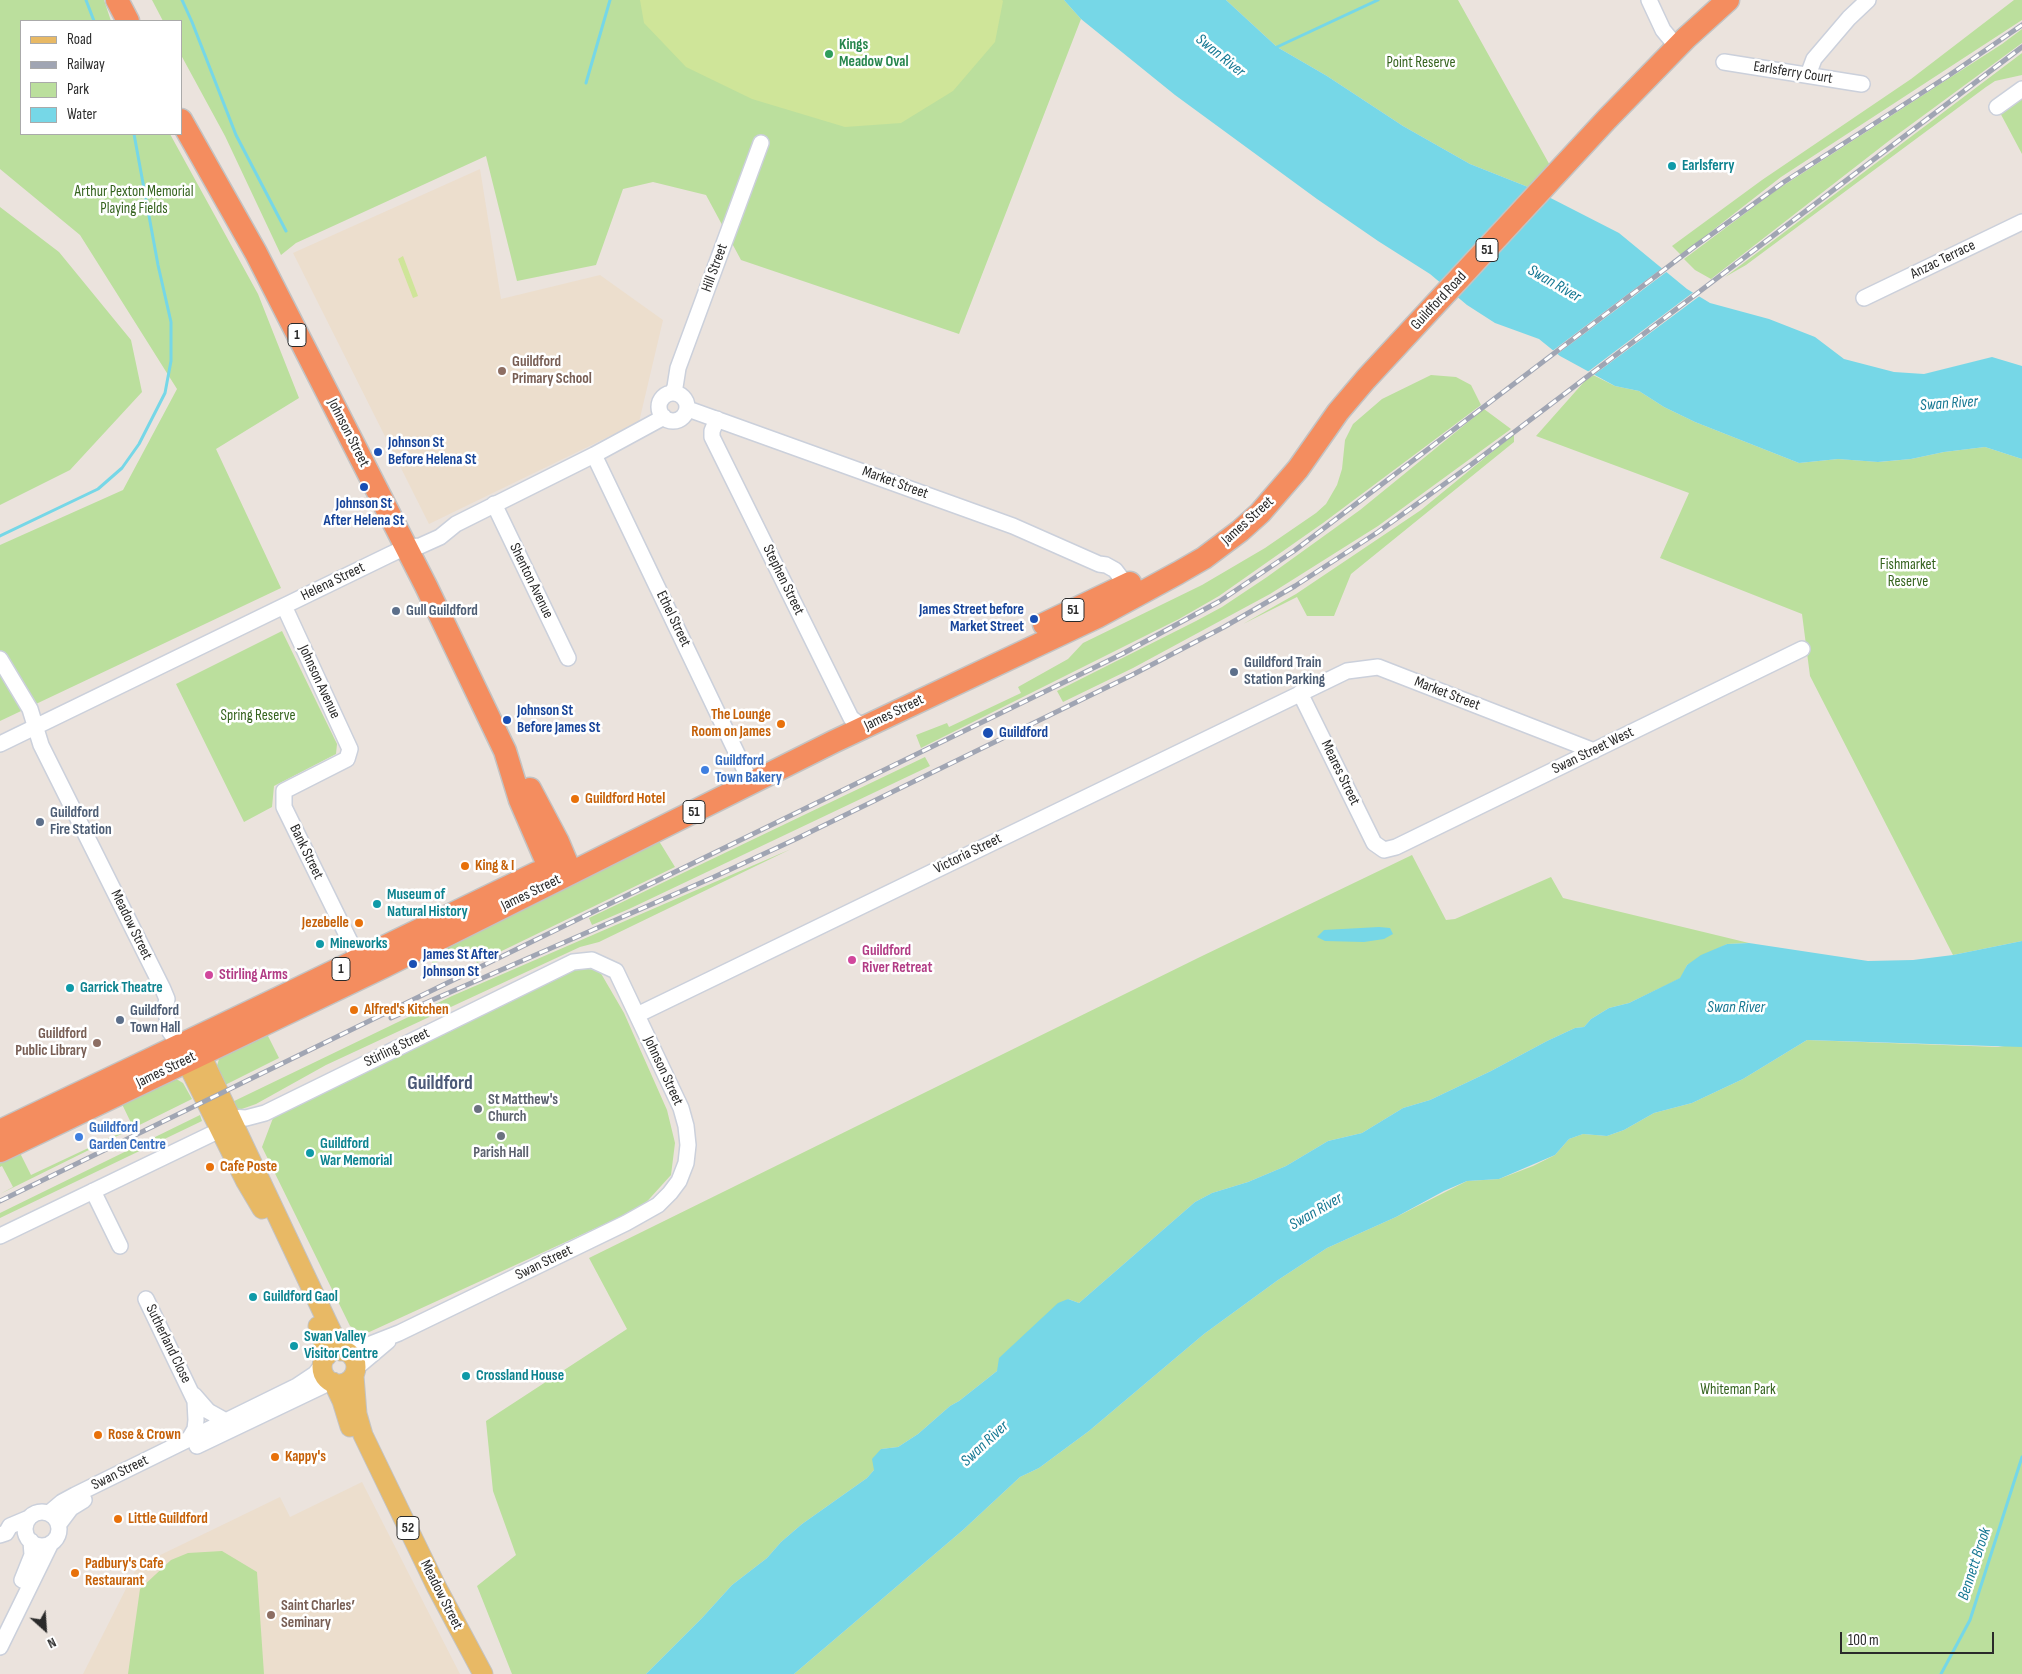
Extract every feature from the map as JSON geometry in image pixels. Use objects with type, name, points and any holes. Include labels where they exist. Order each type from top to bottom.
[{"type":"highway","points":[[117,0],[127,20]]},
{"type":"highway","name":"Guildford Road","points":[[1682,43],[1712,0]]},
{"type":"highway","name":"Guildford Road","points":[[1284,486],[1338,412],[1366,379],[1607,119],[1682,43],[1728,0]]},
{"type":"highway","name":"Johnson Street","points":[[182,122],[256,253],[406,548],[505,751],[534,794],[560,870]]},
{"type":"highway","name":"James Street","points":[[748,776],[874,722],[1077,626],[1127,592],[1232,527],[1258,509],[1284,486]]},
{"type":"highway","name":"James Street","points":[[0,1131],[190,1050],[363,968],[748,776],[852,718],[1010,641],[1127,592]]},
{"type":"highway","points":[[1010,641],[1038,632],[1063,620],[1071,620],[1077,626]]},
{"type":"highway","name":"James Street","points":[[0,1151],[190,1050]]},
{"type":"main road","name":"Meadow Street","points":[[190,1050],[225,1124],[260,1206],[320,1330],[341,1361]]},
{"type":"main road","name":"Meadow Street","points":[[225,1124],[242,1142],[341,1361],[363,1435],[436,1586],[483,1674]]},
{"type":"main road","points":[[332,1382],[343,1384],[341,1361]]},
{"type":"main road","name":"Meadow Street","points":[[332,1382],[342,1401],[352,1435],[439,1609],[474,1674]]},
{"type":"street","points":[[1649,0],[1663,30],[1682,43]]},
{"type":"street","points":[[1808,75],[1814,59],[1848,18],[1868,0]]},
{"type":"street","name":"Earlsferry Court","points":[[1724,62],[1862,84]]},
{"type":"street","points":[[1997,107],[2022,88]]},
{"type":"street","name":"Hill Street","points":[[672,393],[675,387],[678,368],[761,144]]},
{"type":"street","name":"Anzac Terrace","points":[[1864,298],[2022,222]]},
{"type":"street","points":[[672,393],[677,393],[686,399],[688,409],[681,419],[669,420],[660,413],[660,402],[666,394],[672,393]]},
{"type":"street","name":"Market Street","points":[[688,409],[1013,526],[1099,564],[1102,571],[1127,592]]},
{"type":"street","name":"Helena Street","points":[[0,744],[406,548],[420,546],[440,537],[456,524],[664,418]]},
{"type":"street","name":"Stephen Street","points":[[717,419],[712,437],[852,718]]},
{"type":"street","name":"Ethel Street","points":[[594,455],[748,776]]},
{"type":"street","name":"Shenton Avenue","points":[[494,504],[568,658]]},
{"type":"street","name":"Johnson Avenue","points":[[284,606],[350,749],[346,759]]},
{"type":"street","name":"Swan Street West","points":[[1384,850],[1396,848],[1802,649]]},
{"type":"street","name":"Meadow Street","points":[[0,659],[30,709],[41,745],[167,999],[165,1008],[173,1039],[190,1050]]},
{"type":"street","name":"Market Street","points":[[1300,693],[1347,671],[1378,667],[1594,750]]},
{"type":"street","name":"Meares Street","points":[[1300,693],[1374,843],[1384,850]]},
{"type":"street","name":"Victoria Street","points":[[636,1015],[1300,693]]},
{"type":"street","points":[[852,718],[859,724],[874,722]]},
{"type":"street","name":"Bank Street","points":[[346,759],[284,791],[284,807],[363,968]]},
{"type":"street","name":"Stirling Street","points":[[0,1236],[225,1124],[265,1113],[573,962],[592,960],[611,968]]},
{"type":"street","name":"Johnson Street","points":[[611,968],[616,971],[681,1108],[686,1126],[687,1154],[679,1180]]},
{"type":"street","name":"Stirling Street","points":[[242,1142],[248,1129],[265,1113]]},
{"type":"street","name":"Swan Street","points":[[54,1519],[62,1502],[297,1386],[315,1374],[341,1361],[643,1215],[664,1200],[679,1180]]},
{"type":"street","points":[[93,1191],[120,1246]]},
{"type":"street","name":"Sutherland Close","points":[[146,1299],[191,1390],[201,1405],[226,1421]]},
{"type":"street","name":"Swan Street","points":[[54,1519],[76,1504],[332,1382]]},
{"type":"street","name":"Sutherland Close","points":[[189,1439],[195,1429],[197,1418],[191,1390]]},
{"type":"street","points":[[0,1647],[51,1543],[59,1532],[54,1519],[37,1513],[2,1530]]},
{"type":"street","points":[[0,1624],[28,1569],[32,1555],[25,1526],[29,1518]]},
{"type":"street","points":[[2,1530],[29,1538],[41,1546],[51,1543]]},
{"type":"shaded area","name":"Guildford Primary School","points":[[480,169],[501,299],[600,275],[663,320],[639,422],[429,524],[293,253]]},
{"type":"shaded area","name":"Saint Charles’ Seminary","points":[[362,1482],[460,1674],[83,1674],[141,1559],[150,1560],[280,1497],[290,1517]]},
{"type":"green space","name":"Arthur Pexton Memorial Playing Fields","points":[[0,0],[104,0],[111,20],[20,20],[20,135],[171,135],[258,294],[299,398],[216,449],[281,588],[0,721],[0,545],[123,490],[177,389],[80,235],[0,169]]},
{"type":"green space","points":[[152,0],[1064,0],[1081,19],[959,334],[741,260],[706,195],[653,182],[623,189],[596,265],[517,281],[486,156],[296,243],[281,255],[225,136],[182,57],[182,20],[162,20]]},
{"type":"green space","name":"Kings Meadow Oval","points":[[640,0],[1003,1],[995,42],[953,91],[901,123],[845,127],[752,99],[686,67],[644,23]]},
{"type":"green space","name":"Point Reserve","points":[[1226,0],[1458,0],[1552,169],[1533,189],[1470,164],[1403,126],[1327,76],[1277,47]]},
{"type":"green space","points":[[2014,0],[2022,0],[2022,20],[1781,177],[1681,255],[1672,246],[1762,180],[1911,79]]},
{"type":"green space","points":[[2022,29],[2022,43],[1890,140],[1711,279],[1695,270],[1684,259],[1775,191],[2002,44]]},
{"type":"green space","points":[[2022,53],[2022,75],[1995,81],[1986,87],[1746,265],[1725,277]]},
{"type":"green space","points":[[2022,89],[2022,154],[1997,107]]},
{"type":"green space","points":[[0,207],[59,252],[131,340],[142,392],[70,470],[0,505]]},
{"type":"green space","points":[[403,256],[418,296],[413,298],[398,259]]},
{"type":"green space","name":"Fishmarket Reserve","points":[[1591,374],[1615,386],[1639,391],[1664,407],[1695,422],[1799,463],[1838,459],[1879,462],[1911,459],[1944,452],[1985,447],[2022,459],[2022,941],[1953,955],[1810,676],[1802,614],[1660,558],[1689,493],[1536,436]]},
{"type":"green space","points":[[1431,375],[1456,377],[1471,385],[1481,405],[1323,523],[1219,596],[1179,619],[921,748],[916,735],[947,723],[949,727],[1021,693],[1018,687],[1068,659],[1083,643],[1202,585],[1265,548],[1316,513],[1326,504],[1337,485],[1342,469],[1345,440],[1353,424],[1382,399]]},
{"type":"green space","points":[[1484,409],[1511,429],[1378,526],[1270,594],[1133,668],[1063,702],[1057,691],[1222,607],[1267,577],[1360,510]]},
{"type":"green space","points":[[1514,434],[1514,442],[1351,574],[1334,616],[1307,616],[1297,597],[1243,624],[1296,594],[1421,510]]},
{"type":"green space","name":"Spring Reserve","points":[[282,631],[337,744],[336,754],[274,786],[272,807],[244,822],[176,684]]},
{"type":"green space","points":[[925,757],[930,766],[592,925],[589,918]]},
{"type":"green space","points":[[659,841],[675,867],[477,963],[469,946],[433,964],[429,954]]},
{"type":"green space","points":[[791,849],[599,942],[580,947],[326,1065],[256,1104],[236,1111],[228,1104],[452,996]]},
{"type":"green space","points":[[1412,855],[1446,920],[1455,919],[1551,877],[1563,898],[1749,943],[1727,944],[1687,965],[1681,978],[1629,1003],[1609,1008],[1591,1019],[1584,1027],[1575,1028],[1547,1041],[1491,1071],[1430,1100],[1403,1108],[1362,1133],[1328,1141],[1286,1166],[1248,1182],[1212,1193],[1195,1202],[1079,1303],[1068,1299],[997,1371],[950,1406],[918,1434],[898,1447],[881,1449],[874,1470],[867,1478],[802,1524],[781,1542],[767,1558],[732,1585],[646,1674],[512,1674],[477,1586],[516,1555],[493,1491],[486,1421],[627,1329],[589,1258],[1200,957]]},
{"type":"green space","points":[[578,968],[599,970],[624,1013],[667,1110],[675,1143],[671,1175],[642,1207],[365,1334],[350,1326],[262,1147],[273,1118]]},
{"type":"green space","points":[[266,1032],[279,1058],[221,1087],[216,1069],[219,1059],[228,1051]]},
{"type":"green space","name":"Whiteman Park","points":[[1807,1040],[1998,1047],[2022,1043],[2022,1674],[794,1674],[963,1530],[1020,1477],[1039,1468],[1089,1431],[1204,1334],[1278,1280],[1327,1248],[1396,1217],[1467,1181],[1499,1179],[1533,1166],[1555,1155],[1569,1139],[1583,1134],[1607,1136],[1624,1130],[1654,1113],[1692,1103],[1743,1079]]},
{"type":"green space","points":[[170,1079],[183,1083],[192,1099],[0,1194],[13,1187],[2,1166],[0,1167],[0,1155]],"holes":[[[121,1102],[133,1127],[31,1175],[19,1151]]]},
{"type":"green space","points":[[200,1115],[202,1121],[0,1218],[0,1213]]},
{"type":"green space","points":[[222,1551],[257,1572],[264,1674],[128,1674],[140,1589],[171,1560],[188,1553]]},
{"type":"water","name":"Swan River","points":[[1064,0],[1226,0],[1277,47],[1327,76],[1403,126],[1470,164],[1533,189],[1619,233],[1687,289],[1710,303],[1769,319],[1815,337],[1844,359],[1894,372],[1924,374],[1992,357],[2022,366],[2022,459],[1985,447],[1944,452],[1911,459],[1878,462],[1838,459],[1799,463],[1695,422],[1664,407],[1639,391],[1615,386],[1560,356],[1539,339],[1495,323],[1467,305],[1430,274],[1317,199],[1175,95],[1081,19]]},
{"type":"water","points":[[1390,928],[1393,934],[1384,939],[1364,942],[1325,941],[1317,937],[1324,930]]},
{"type":"water","name":"Swan River","points":[[2022,941],[2022,1047],[1807,1040],[1743,1079],[1692,1103],[1654,1113],[1624,1130],[1607,1136],[1583,1134],[1569,1139],[1555,1155],[1499,1179],[1467,1181],[1444,1191],[1396,1217],[1327,1248],[1278,1280],[1204,1334],[1089,1431],[1039,1468],[1020,1477],[963,1530],[794,1674],[646,1674],[732,1585],[767,1558],[781,1542],[802,1524],[867,1478],[874,1470],[872,1459],[881,1449],[898,1447],[918,1434],[950,1406],[997,1371],[999,1358],[1058,1303],[1068,1299],[1079,1303],[1195,1202],[1212,1193],[1248,1182],[1286,1166],[1328,1141],[1362,1133],[1403,1108],[1430,1100],[1491,1071],[1547,1041],[1575,1028],[1584,1027],[1591,1019],[1609,1008],[1629,1003],[1680,978],[1687,965],[1701,955],[1727,944],[1749,943],[1868,961],[1913,960],[1953,955]]},
{"type":"pier","points":[[1665,266],[1669,270],[1556,355],[1551,352]]},
{"type":"pier","points":[[1695,291],[1701,295],[1591,377],[1585,374]]},
{"type":"waterway","points":[[86,0],[94,20]]},
{"type":"waterway","points":[[182,0],[236,135],[286,231]]},
{"type":"waterway","points":[[586,83],[610,0]]},
{"type":"waterway","points":[[1277,47],[1378,0]]},
{"type":"waterway","points":[[0,536],[98,489],[122,468],[139,444],[165,393],[171,361],[171,322],[158,265],[134,135]]},
{"type":"waterway","name":"Bennett Brook","points":[[1941,1674],[1970,1620],[2022,1457]]},
{"type":"railway","points":[[0,1201],[1122,654],[1220,601],[1294,551],[1694,247],[1784,182],[1948,76],[2022,25]]},
{"type":"railway","points":[[391,1018],[714,877],[798,838],[1132,675],[1224,627],[1295,586],[1378,532],[1472,464],[2022,47]]},
{"type":"place","name":"Kings Meadow Oval","points":[[829,54]]},
{"type":"place","name":"Earlsferry","points":[[1672,166]]},
{"type":"place","name":"Guildford Primary School","points":[[502,371]]},
{"type":"place","name":"Johnson St Before Helena St","points":[[378,452]]},
{"type":"place","name":"Johnson St After Helena St","points":[[364,487]]},
{"type":"place","name":"Gull Guildford","points":[[396,611]]},
{"type":"place","name":"James Street before Market Street","points":[[1034,619]]},
{"type":"place","name":"Guildford Train Station Parking","points":[[1234,672]]},
{"type":"place","name":"Johnson St Before James St","points":[[507,720]]},
{"type":"place","name":"The Lounge Room on James","points":[[781,724]]},
{"type":"place","name":"Guildford","points":[[988,733]]},
{"type":"place","name":"Guildford Town Bakery","points":[[705,770]]},
{"type":"place","name":"Guildford Hotel","points":[[575,799]]},
{"type":"place","name":"Guildford Fire Station","points":[[40,822]]},
{"type":"place","name":"King & I","points":[[465,866]]},
{"type":"place","name":"Museum of Natural History","points":[[377,904]]},
{"type":"place","name":"Jezebelle","points":[[359,923]]},
{"type":"place","name":"Mineworks","points":[[320,944]]},
{"type":"place","name":"Guildford River Retreat","points":[[852,960]]},
{"type":"place","name":"James St After Johnson St","points":[[413,964]]},
{"type":"place","name":"Stirling Arms","points":[[209,975]]},
{"type":"place","name":"Garrick Theatre","points":[[70,988]]},
{"type":"place","name":"Alfred's Kitchen","points":[[354,1010]]},
{"type":"place","name":"Guildford Town Hall","points":[[120,1020]]},
{"type":"place","name":"Guildford Public Library","points":[[97,1043]]},
{"type":"place","name":"St Matthew's Church","points":[[478,1109]]},
{"type":"place","name":"Parish Hall","points":[[501,1136]]},
{"type":"place","name":"Guildford Garden Centre","points":[[79,1137]]},
{"type":"place","name":"Guildford War Memorial","points":[[310,1153]]},
{"type":"place","name":"Cafe Poste","points":[[210,1167]]},
{"type":"place","name":"Guildford Gaol","points":[[253,1297]]},
{"type":"place","name":"Swan Valley Visitor Centre","points":[[294,1346]]},
{"type":"place","name":"Crossland House","points":[[466,1376]]},
{"type":"place","name":"Rose & Crown","points":[[98,1435]]},
{"type":"place","name":"Kappy's","points":[[275,1457]]},
{"type":"place","name":"Little Guildford","points":[[118,1519]]},
{"type":"place","name":"Padbury's Cafe Restaurant","points":[[75,1573]]},
{"type":"place","name":"Saint Charles’ Seminary","points":[[271,1615]]},
{"type":"district","name":"Guildford","points":[[440,1084]]}]
